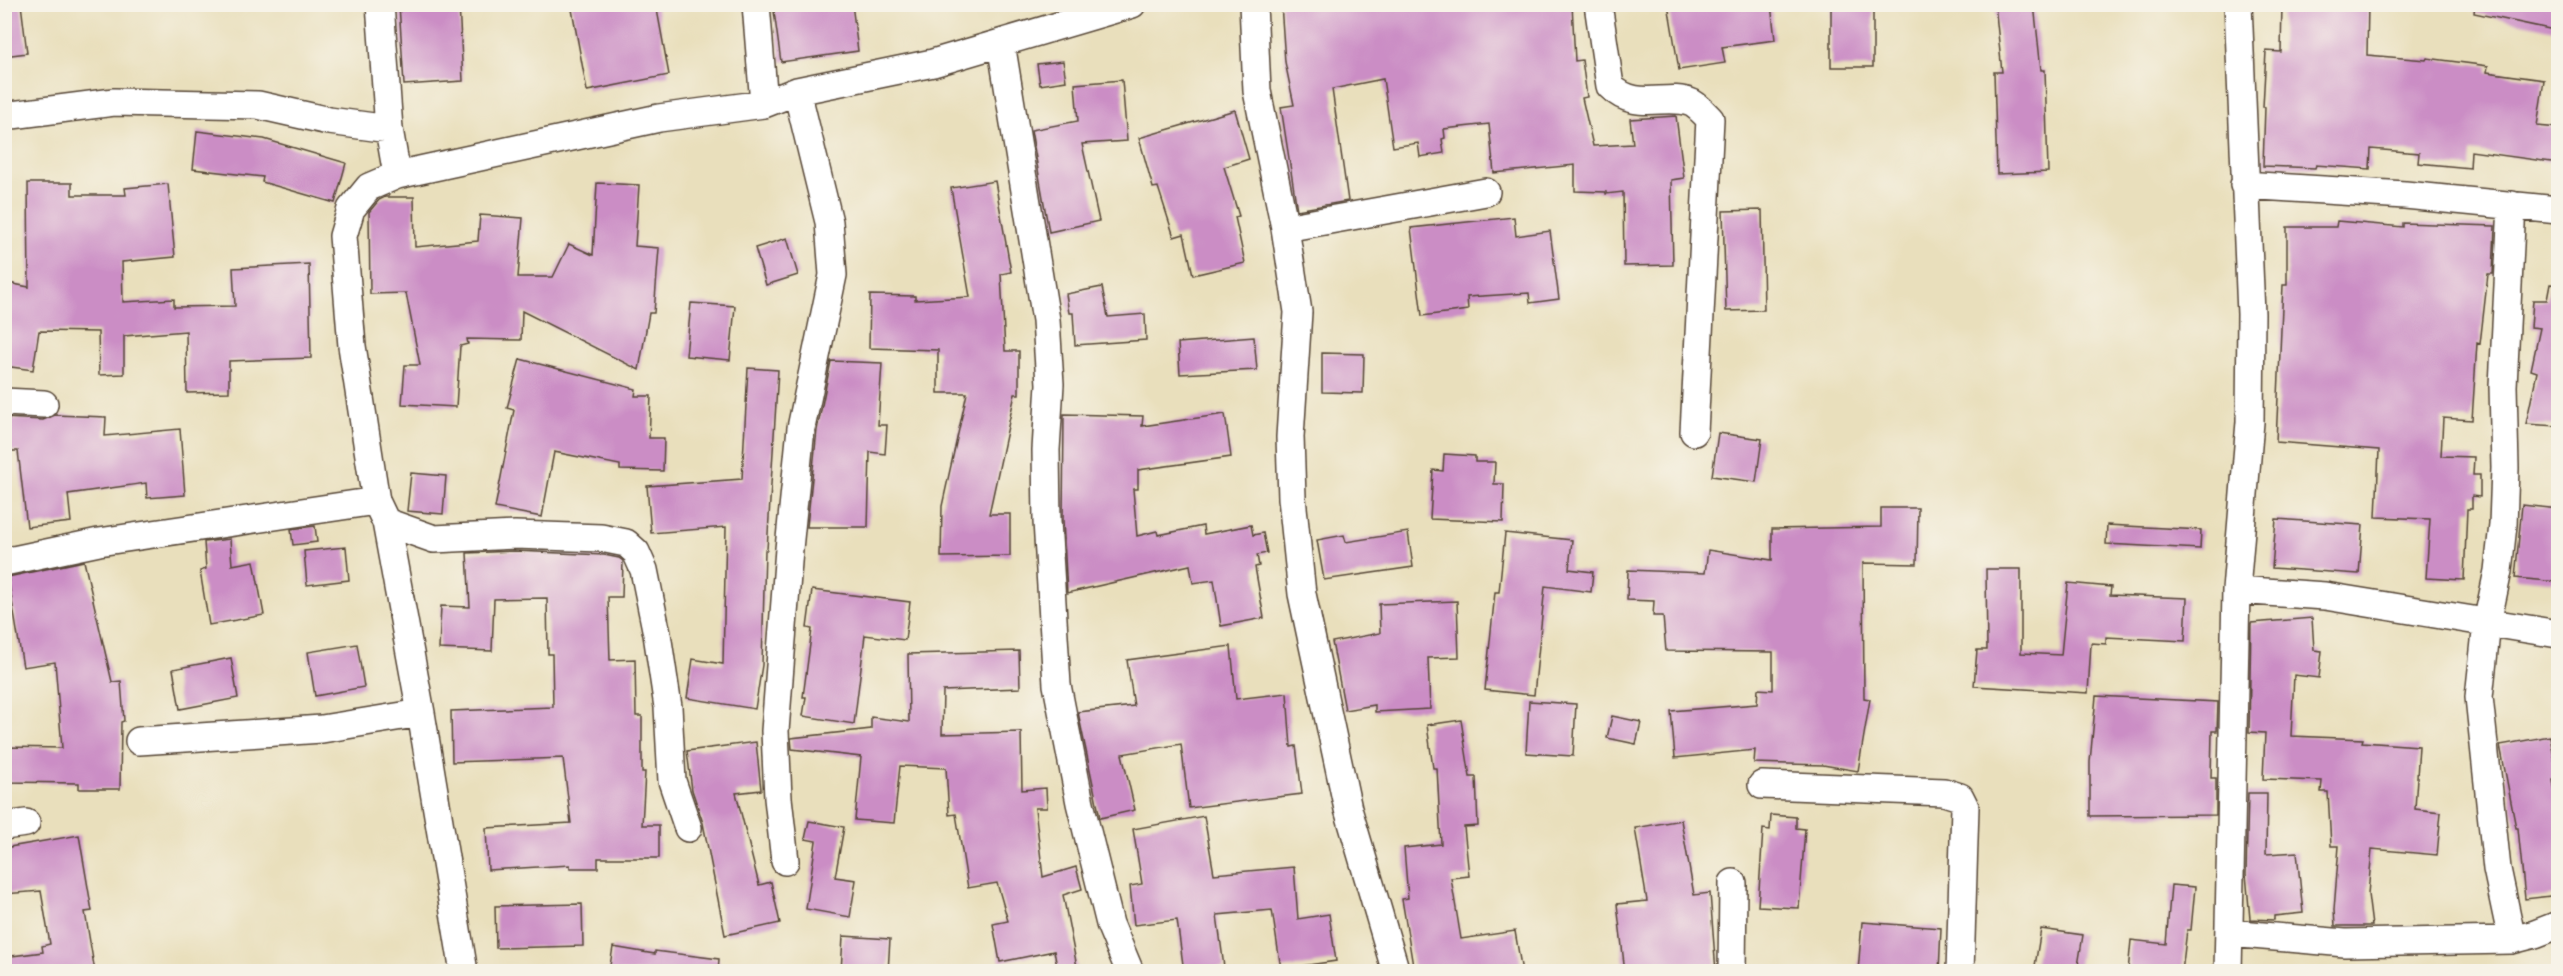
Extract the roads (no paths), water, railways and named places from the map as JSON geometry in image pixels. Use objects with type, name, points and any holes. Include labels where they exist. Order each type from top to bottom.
[{"type":"street","points":[[380,4],[389,129],[397,176]]},
{"type":"street","points":[[756,4],[764,104]]},
{"type":"street","points":[[464,972],[421,713],[381,512],[352,346],[343,236],[351,208],[369,187],[397,176],[659,118],[764,104],[797,91],[933,63],[1132,4]]},
{"type":"street","points":[[1253,4],[1257,92],[1285,228],[1298,312],[1290,437],[1292,498],[1302,594],[1348,809],[1396,972]]},
{"type":"street","points":[[1598,4],[1610,86],[1619,95],[1640,100],[1689,102],[1710,119],[1698,312],[1694,432]]},
{"type":"street","points":[[2228,972],[2235,590],[2250,422],[2251,314],[2238,4]]},
{"type":"street","points":[[1001,43],[1046,320],[1050,384],[1046,450],[1047,521],[1057,685],[1080,803],[1107,914],[1130,972]]},
{"type":"street","points":[[785,861],[778,798],[775,731],[789,549],[801,428],[834,275],[829,222],[797,91]]},
{"type":"street","points":[[4,116],[114,102],[258,105],[329,121],[389,129]]},
{"type":"street","points":[[2244,185],[2405,195],[2559,210]]},
{"type":"street","points":[[1285,228],[1486,192]]},
{"type":"street","points":[[2512,205],[2503,386],[2503,525],[2498,571],[2487,623],[2479,697],[2497,869],[2512,940]]},
{"type":"street","points":[[4,402],[44,404]]},
{"type":"street","points":[[4,562],[99,542],[381,512],[434,539],[515,535],[602,538],[626,543],[636,552],[644,570],[668,707],[672,781],[688,828]]},
{"type":"street","points":[[2235,590],[2325,596],[2559,634]]},
{"type":"street","points":[[139,741],[322,729],[421,713]]},
{"type":"street","points":[[1762,784],[1944,792],[1960,797],[1965,807],[1960,972]]},
{"type":"street","points":[[1732,972],[1733,883]]},
{"type":"street","points":[[2229,933],[2345,943],[2512,940],[2559,924]]}]
